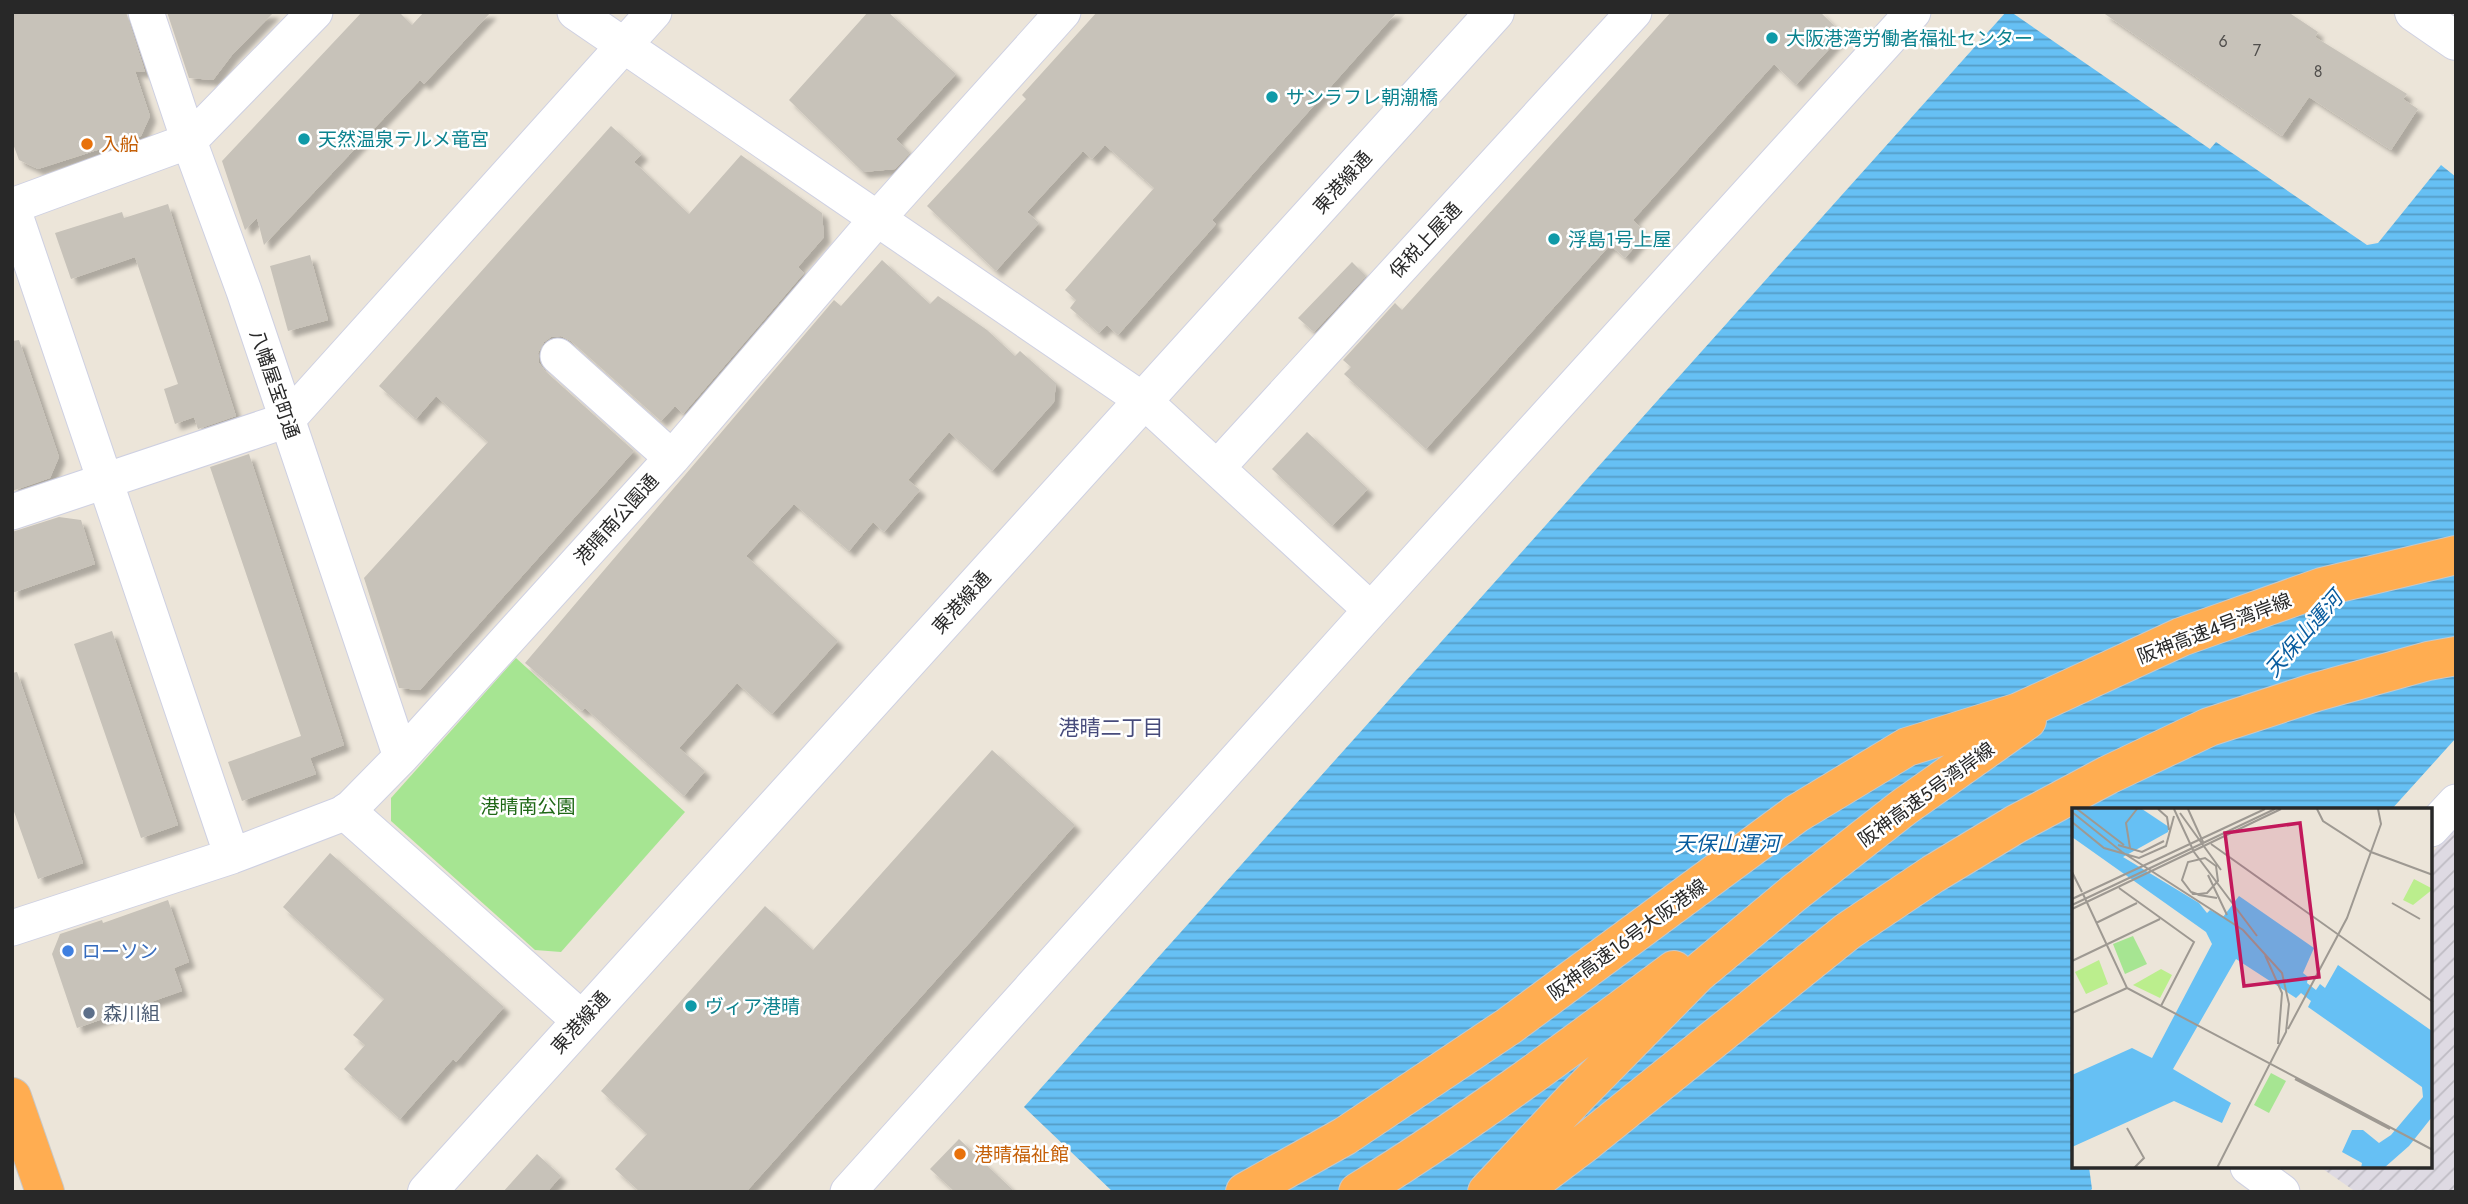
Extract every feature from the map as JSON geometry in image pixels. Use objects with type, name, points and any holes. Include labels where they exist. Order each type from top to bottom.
[{"type":"highway","name":"阪神高速5号湾岸線","points":[[1487,1192],[1697,974],[1794,893],[1905,807],[2064,694],[2143,648],[2225,606],[2340,570],[2456,542]]},
{"type":"highway","name":"阪神高速4号湾岸線","points":[[2019,712],[2181,637],[2322,587],[2456,555]]},
{"type":"highway","points":[[1548,1192],[1685,1049],[1746,995],[1840,919],[1922,863],[2102,761],[2204,713],[2307,677],[2422,645],[2456,639]]},
{"type":"highway","points":[[1520,1192],[1848,931],[1933,874],[2016,824],[2108,775],[2209,727],[2316,692],[2428,661],[2456,656]]},
{"type":"highway","name":"阪神高速16号大阪港線","points":[[1245,1192],[1345,1136],[1509,1026],[1796,814],[1907,747],[2019,712]]},
{"type":"highway","points":[[1358,1192],[1424,1151],[1517,1087],[1828,859],[2019,712]]},
{"type":"highway","points":[[12,1097],[45,1192]]},
{"type":"street","name":"八幡屋宝町通","points":[[146,12],[189,141],[244,291],[401,757]]},
{"type":"street","points":[[232,856],[12,206],[189,141],[316,12]]},
{"type":"street","points":[[575,12],[1144,401],[1371,610]]},
{"type":"street","points":[[12,512],[287,420],[654,12]]},
{"type":"street","name":"港晴南公園通","points":[[347,812],[401,757],[672,458],[877,219],[1063,12]]},
{"type":"street","name":"東港線通","points":[[427,1192],[1495,12]]},
{"type":"street","name":"保税上屋通","points":[[1216,468],[1634,12]]},
{"type":"street","points":[[848,1192],[1913,12]]},
{"type":"street","points":[[2414,12],[2456,41]]},
{"type":"street","points":[[558,356],[672,458]]},
{"type":"street","points":[[2433,827],[2456,802]]},
{"type":"street","points":[[12,928],[232,856],[347,812],[581,1020]]},
{"type":"street","points":[[2251,1169],[2282,1192]]},
{"type":"shaded area","points":[[2456,826],[2456,1192],[2356,1192],[2323,1169],[2433,1169],[2433,852]]},
{"type":"green space","name":"港晴南公園","points":[[516,658],[685,812],[561,952],[535,950],[391,821],[391,798]]},
{"type":"water","name":"天保山運河","points":[[2006,12],[2011,12],[2210,149],[2216,142],[2367,245],[2378,243],[2441,165],[2456,177],[2456,738],[2393,808],[2072,808],[2072,1169],[2089,1169],[2092,1189],[2089,1192],[1113,1192],[1024,1107]]},
{"type":"building","points":[[12,12],[126,12],[145,72],[135,71],[150,116],[141,136],[38,169],[19,160],[12,141]]},
{"type":"building","points":[[167,12],[274,12],[232,55],[213,80],[189,78]]},
{"type":"building","points":[[362,12],[399,12],[412,25],[424,12],[491,12],[424,84],[420,80],[264,245],[257,218],[245,230],[222,161]]},
{"type":"building","points":[[868,12],[888,12],[956,74],[896,139],[910,153],[895,169],[863,172],[789,100]]},
{"type":"building","points":[[1097,12],[1397,12],[1212,220],[1216,224],[1118,335],[1107,325],[1099,333],[1070,308],[1076,300],[1065,290],[1154,188],[1105,145],[1092,159],[1083,151],[1027,212],[1039,223],[996,271],[927,206],[1026,99],[1022,95]]},
{"type":"building","name":"浮島1号上屋","points":[[1671,12],[1820,12],[1843,34],[1796,85],[1774,64],[1633,220],[1646,234],[1625,258],[1610,245],[1426,449],[1344,374],[1351,367],[1343,360],[1395,303],[1402,310]]},
{"type":"building","points":[[2102,12],[2288,12],[2318,32],[2315,37],[2407,94],[2403,99],[2418,109],[2391,150],[2309,97],[2282,136]]},
{"type":"building","points":[[611,126],[642,154],[634,162],[689,214],[741,155],[822,213],[824,237],[798,267],[804,273],[683,414],[675,406],[661,421],[571,341],[561,336],[551,337],[544,342],[538,353],[539,363],[544,370],[634,451],[420,690],[399,688],[364,578],[488,442],[436,396],[416,419],[379,386]]},
{"type":"building","points":[[168,204],[236,416],[198,429],[194,417],[175,424],[164,389],[178,384],[135,257],[71,279],[55,233],[122,212],[124,218]]},
{"type":"building","points":[[310,255],[328,320],[288,331],[270,266]]},
{"type":"building","points":[[882,260],[930,304],[938,296],[987,330],[1015,356],[1020,351],[1056,383],[1054,402],[992,471],[949,432],[908,480],[920,490],[884,532],[873,522],[849,551],[794,504],[746,556],[838,641],[772,714],[737,683],[679,748],[705,771],[684,796],[585,708],[582,711],[525,663],[834,300],[841,306]]},
{"type":"building","points":[[1352,262],[1366,276],[1314,332],[1298,318]]},
{"type":"building","points":[[19,340],[59,457],[50,478],[12,491],[12,341]]},
{"type":"building","points":[[1307,432],[1368,489],[1332,526],[1272,469]]},
{"type":"building","points":[[249,454],[344,745],[310,758],[316,774],[242,801],[228,762],[301,736],[210,467]]},
{"type":"building","points":[[59,517],[81,520],[95,564],[12,593],[12,532]]},
{"type":"building","points":[[112,631],[178,825],[141,838],[74,644]]},
{"type":"building","points":[[17,672],[83,863],[38,879],[12,806],[12,673]]},
{"type":"building","points":[[992,750],[1075,825],[746,1192],[640,1192],[615,1169],[647,1134],[601,1091],[765,906],[813,950]]},
{"type":"building","points":[[330,853],[504,1007],[456,1062],[453,1059],[400,1119],[344,1069],[365,1045],[353,1035],[384,999],[283,907]]},
{"type":"building","points":[[168,900],[189,962],[174,968],[182,991],[77,1028],[52,954],[60,934],[102,920],[103,923]]},
{"type":"building","name":"港晴福祉館","points":[[959,1139],[1015,1192],[955,1192],[930,1169]]},
{"type":"building","points":[[537,1154],[561,1176],[547,1192],[503,1192]]},
{"type":"place","name":"大阪港湾労働者福祉センター","points":[[1772,38]]},
{"type":"place","name":"サンラフレ朝潮橋","points":[[1272,97]]},
{"type":"place","name":"天然温泉テルメ竜宮","points":[[304,139]]},
{"type":"place","name":"入船","points":[[87,144]]},
{"type":"place","name":"浮島1号上屋","points":[[1554,239]]},
{"type":"place","name":"ローソン","points":[[68,951]]},
{"type":"place","name":"ヴィア港晴","points":[[691,1006]]},
{"type":"place","name":"森川組","points":[[89,1013]]},
{"type":"place","name":"港晴福祉館","points":[[960,1154]]},
{"type":"district","name":"港晴二丁目","points":[[1111,728]]}]
